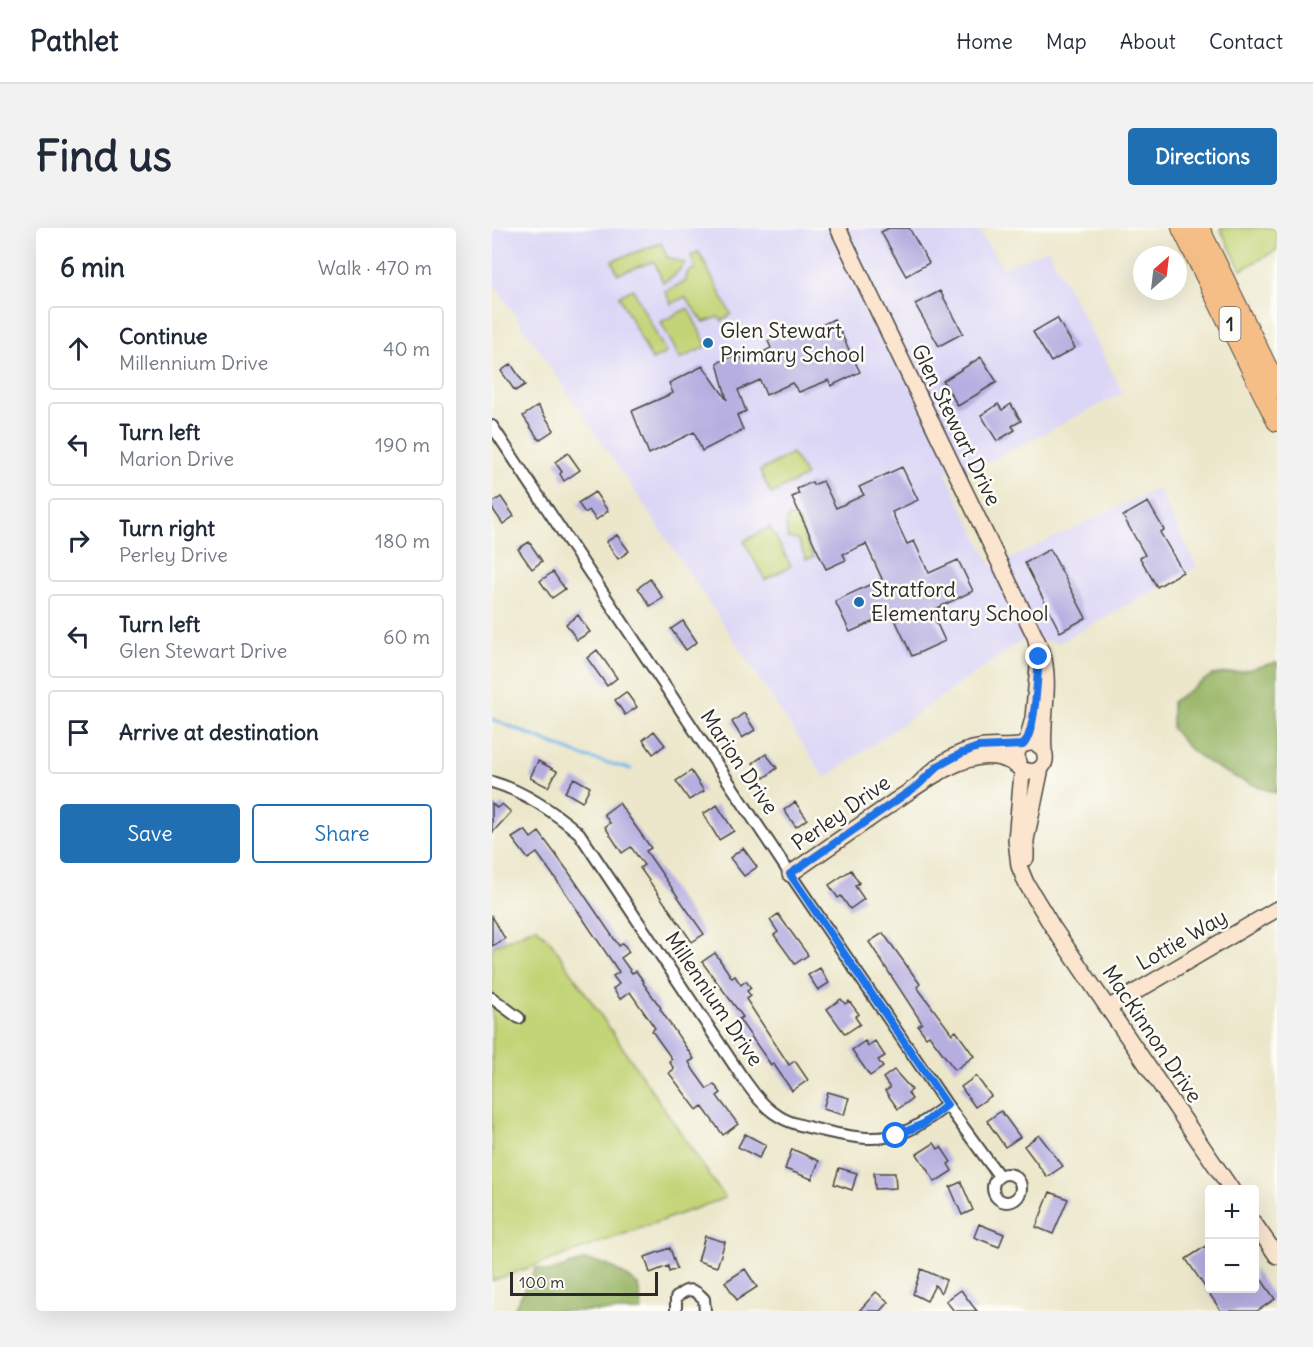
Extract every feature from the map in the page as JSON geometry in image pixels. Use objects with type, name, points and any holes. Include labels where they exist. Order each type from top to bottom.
[{"type":"highway","name":"1","points":[[1182,228],[1277,421]]},
{"type":"highway","name":"1","points":[[1199,228],[1277,388]]},
{"type":"street","name":"Glen Stewart Drive","points":[[838,228],[1045,662],[1048,688],[1042,731],[1044,751]]},
{"type":"street","name":"Marion Drive","points":[[492,426],[790,874],[947,1105],[999,1176]]},
{"type":"street","name":"Glen Stewart Drive","points":[[1023,745],[1027,741],[1033,718],[1039,657],[1036,640]]},
{"type":"street","points":[[1037,744],[1044,751],[1046,760],[1041,768],[1032,772],[1020,769],[1016,757],[1019,748],[1023,745],[1037,744]]},
{"type":"street","name":"Perley Drive","points":[[917,786],[938,766],[962,753],[978,747],[1023,745]]},
{"type":"street","name":"Perley Drive","points":[[790,874],[917,786],[943,771],[974,758],[994,757],[1008,760],[1020,769]]},
{"type":"street","name":"MacKinnon Drive","points":[[1038,901],[1026,856],[1026,840],[1041,768]]},
{"type":"street","name":"MacKinnon Drive","points":[[1020,769],[1022,774],[1016,840],[1019,866],[1026,884],[1052,926],[1229,1185]]},
{"type":"street","name":"Millennium Drive","points":[[492,782],[555,814],[579,833],[740,1074],[760,1101],[777,1116],[806,1127],[864,1139],[879,1139],[896,1136],[923,1124],[947,1105]]},
{"type":"street","name":"Lottie Way","points":[[1108,1008],[1277,909]]},
{"type":"street","points":[[492,998],[519,1018]]},
{"type":"street","points":[[1259,1230],[1277,1257]]},
{"type":"street","points":[[676,1311],[676,1298],[684,1290],[691,1289],[704,1299],[705,1311]]},
{"type":"shaded area","points":[[492,228],[977,228],[1003,268],[1048,249],[1123,393],[976,468],[945,472],[992,567],[1158,488],[1197,567],[1058,643],[1027,637],[825,778],[492,281]]},
{"type":"green space","points":[[1220,228],[1277,228],[1277,250],[1241,270]]},
{"type":"green space","points":[[661,243],[667,257],[685,263],[674,276],[663,282],[654,261],[618,274],[612,261]]},
{"type":"green space","points":[[699,252],[731,314],[722,321],[719,317],[704,322],[685,297],[671,304],[665,291],[685,282],[688,271],[695,269],[691,255]]},
{"type":"green space","points":[[633,289],[666,353],[652,360],[619,296]]},
{"type":"green space","points":[[688,308],[707,346],[680,359],[661,322]]},
{"type":"green space","points":[[792,453],[806,476],[771,494],[760,471]]},
{"type":"green space","points":[[788,517],[800,522],[805,540],[814,557],[806,559],[798,540],[788,538],[786,527]]},
{"type":"green space","points":[[770,527],[791,566],[765,580],[744,541]]},
{"type":"green space","points":[[1277,662],[1277,793],[1232,776],[1191,750],[1172,729],[1172,702],[1212,675],[1243,671]]},
{"type":"green space","points":[[536,927],[551,942],[725,1198],[492,1281],[492,947]]},
{"type":"green space","points":[[585,1260],[613,1268],[638,1285],[642,1311],[513,1311],[536,1268],[548,1272]]},
{"type":"building","points":[[889,228],[909,228],[929,263],[906,276],[881,232]]},
{"type":"building","points":[[940,291],[963,333],[939,346],[915,304]]},
{"type":"building","points":[[1057,318],[1075,348],[1051,362],[1033,332]]},
{"type":"building","points":[[834,319],[860,372],[831,386],[829,380],[799,392],[792,383],[766,395],[760,380],[738,390],[746,411],[737,415],[743,430],[702,451],[694,432],[649,454],[632,411],[673,393],[669,383],[703,366],[727,400],[717,363],[739,353],[744,363],[771,348],[768,341],[796,328],[800,336]]},
{"type":"building","points":[[981,357],[997,382],[958,406],[943,381]]},
{"type":"building","points":[[511,364],[525,385],[515,391],[501,371]]},
{"type":"building","points":[[998,404],[1002,410],[1011,404],[1021,421],[1012,426],[1015,430],[997,441],[981,415]]},
{"type":"building","points":[[538,406],[554,430],[539,440],[523,416]]},
{"type":"building","points":[[568,453],[580,470],[564,481],[560,474],[562,472],[555,462]]},
{"type":"building","points":[[902,467],[918,500],[892,512],[907,544],[914,541],[929,573],[958,560],[973,591],[931,611],[945,641],[912,656],[892,613],[850,632],[835,601],[882,579],[866,544],[843,554],[846,560],[826,569],[792,497],[799,494],[797,489],[812,482],[813,485],[823,481],[836,508],[864,495],[859,487]]},
{"type":"building","points":[[595,492],[608,511],[596,520],[589,510],[585,513],[578,503]]},
{"type":"building","points":[[501,497],[514,516],[503,524],[492,508],[492,503]]},
{"type":"building","points":[[1148,502],[1164,530],[1160,532],[1183,572],[1157,587],[1140,558],[1145,555],[1123,516]]},
{"type":"building","points":[[617,535],[629,551],[618,559],[606,542]]},
{"type":"building","points":[[529,542],[542,561],[532,569],[518,549]]},
{"type":"building","points":[[1050,549],[1086,618],[1060,632],[1025,563]]},
{"type":"building","points":[[553,572],[565,589],[552,598],[540,581]]},
{"type":"building","points":[[650,579],[663,598],[650,606],[638,588]]},
{"type":"building","points":[[578,615],[590,632],[577,640],[566,624]]},
{"type":"building","points":[[683,621],[697,642],[686,650],[671,629]]},
{"type":"building","points":[[597,650],[617,678],[607,686],[587,658]]},
{"type":"building","points":[[626,692],[637,707],[625,715],[615,700]]},
{"type":"building","points":[[744,713],[755,730],[742,738],[732,722]]},
{"type":"building","points":[[654,731],[665,745],[653,754],[643,740]]},
{"type":"building","points":[[766,754],[777,768],[764,778],[753,763]]},
{"type":"building","points":[[538,761],[557,771],[548,787],[530,778]]},
{"type":"building","points":[[691,771],[704,791],[689,800],[676,781]]},
{"type":"building","points":[[574,778],[590,787],[582,802],[565,792]]},
{"type":"building","points":[[795,802],[807,819],[796,827],[784,810]]},
{"type":"building","points":[[492,803],[497,808],[502,804],[511,812],[492,833]]},
{"type":"building","points":[[619,803],[651,848],[646,851],[704,934],[692,942],[640,868],[644,865],[631,847],[622,853],[605,827],[610,823],[604,814]]},
{"type":"building","points":[[717,805],[734,831],[719,840],[703,814]]},
{"type":"building","points":[[525,830],[531,838],[539,832],[619,946],[623,943],[629,952],[621,958],[632,973],[636,971],[644,982],[694,1059],[689,1062],[694,1071],[707,1089],[714,1084],[721,1093],[717,1096],[738,1124],[723,1135],[702,1106],[697,1110],[669,1073],[674,1069],[669,1061],[672,1059],[652,1031],[655,1028],[630,992],[620,999],[613,989],[619,984],[613,976],[619,972],[563,889],[537,853],[528,859],[512,838]]},
{"type":"building","points":[[743,848],[757,867],[744,876],[730,858]]},
{"type":"building","points":[[851,870],[859,883],[855,886],[864,899],[850,909],[829,885]]},
{"type":"building","points":[[778,914],[808,955],[795,964],[774,935],[778,932],[770,920]]},
{"type":"building","points":[[492,916],[505,939],[492,946]]},
{"type":"building","points":[[883,933],[920,984],[917,987],[952,1034],[956,1031],[974,1056],[955,1070],[929,1035],[926,1037],[918,1026],[922,1023],[869,942]]},
{"type":"building","points":[[715,953],[732,978],[735,976],[741,985],[746,981],[751,988],[747,991],[751,996],[746,999],[789,1065],[795,1061],[808,1080],[792,1091],[773,1063],[771,1065],[739,1019],[743,1017],[702,962]]},
{"type":"building","points":[[820,968],[829,983],[818,990],[808,975]]},
{"type":"building","points":[[841,999],[845,1004],[849,1001],[859,1014],[855,1017],[860,1024],[845,1034],[827,1009]]},
{"type":"building","points":[[865,1041],[868,1046],[875,1041],[885,1056],[878,1060],[883,1067],[870,1076],[852,1050]]},
{"type":"building","points":[[894,1070],[912,1090],[908,1093],[912,1099],[898,1109],[885,1091],[890,1088],[883,1078]]},
{"type":"building","points":[[976,1076],[991,1096],[975,1107],[961,1087]]},
{"type":"building","points":[[828,1092],[849,1098],[844,1115],[823,1109]]},
{"type":"building","points":[[1001,1111],[1020,1137],[1005,1147],[987,1121]]},
{"type":"building","points":[[745,1134],[766,1145],[759,1158],[738,1147]]},
{"type":"building","points":[[1039,1135],[1063,1166],[1047,1177],[1024,1146]]},
{"type":"building","points":[[934,1143],[938,1149],[941,1147],[951,1162],[948,1164],[952,1171],[935,1182],[917,1154]]},
{"type":"building","points":[[792,1149],[819,1161],[812,1179],[785,1169]]},
{"type":"building","points":[[839,1168],[857,1173],[852,1190],[834,1184]]},
{"type":"building","points":[[874,1173],[895,1173],[896,1188],[875,1189]]},
{"type":"building","points":[[961,1182],[973,1210],[962,1215],[950,1187]]},
{"type":"building","points":[[1050,1192],[1068,1199],[1053,1234],[1036,1227]]},
{"type":"building","points":[[979,1224],[1004,1234],[999,1247],[974,1237]]},
{"type":"building","points":[[705,1236],[725,1242],[717,1267],[698,1261]]},
{"type":"building","points":[[1205,1247],[1205,1287],[1186,1259]]},
{"type":"building","points":[[670,1248],[677,1269],[669,1272],[668,1266],[650,1273],[645,1257]]},
{"type":"building","points":[[745,1269],[757,1287],[737,1300],[725,1282]]},
{"type":"building","points":[[921,1269],[946,1280],[941,1293],[935,1285],[927,1301],[913,1294]]},
{"type":"building","points":[[1259,1276],[1275,1299],[1257,1311],[1221,1311],[1209,1293],[1259,1293]]},
{"type":"building","points":[[961,1290],[977,1311],[954,1311],[946,1301]]},
{"type":"building","points":[[876,1292],[889,1302],[881,1311],[859,1311]]},
{"type":"waterway","points":[[492,719],[582,756],[631,769]]},
{"type":"place","name":"Glen Stewart Primary School","points":[[708,343]]},
{"type":"place","name":"Stratford Elementary School","points":[[859,602]]},
{"type":"route","points":[[896,1136],[923,1124],[947,1105],[790,874],[917,786],[938,766],[978,747],[1023,745],[1027,741],[1033,718],[1039,657]]}]
